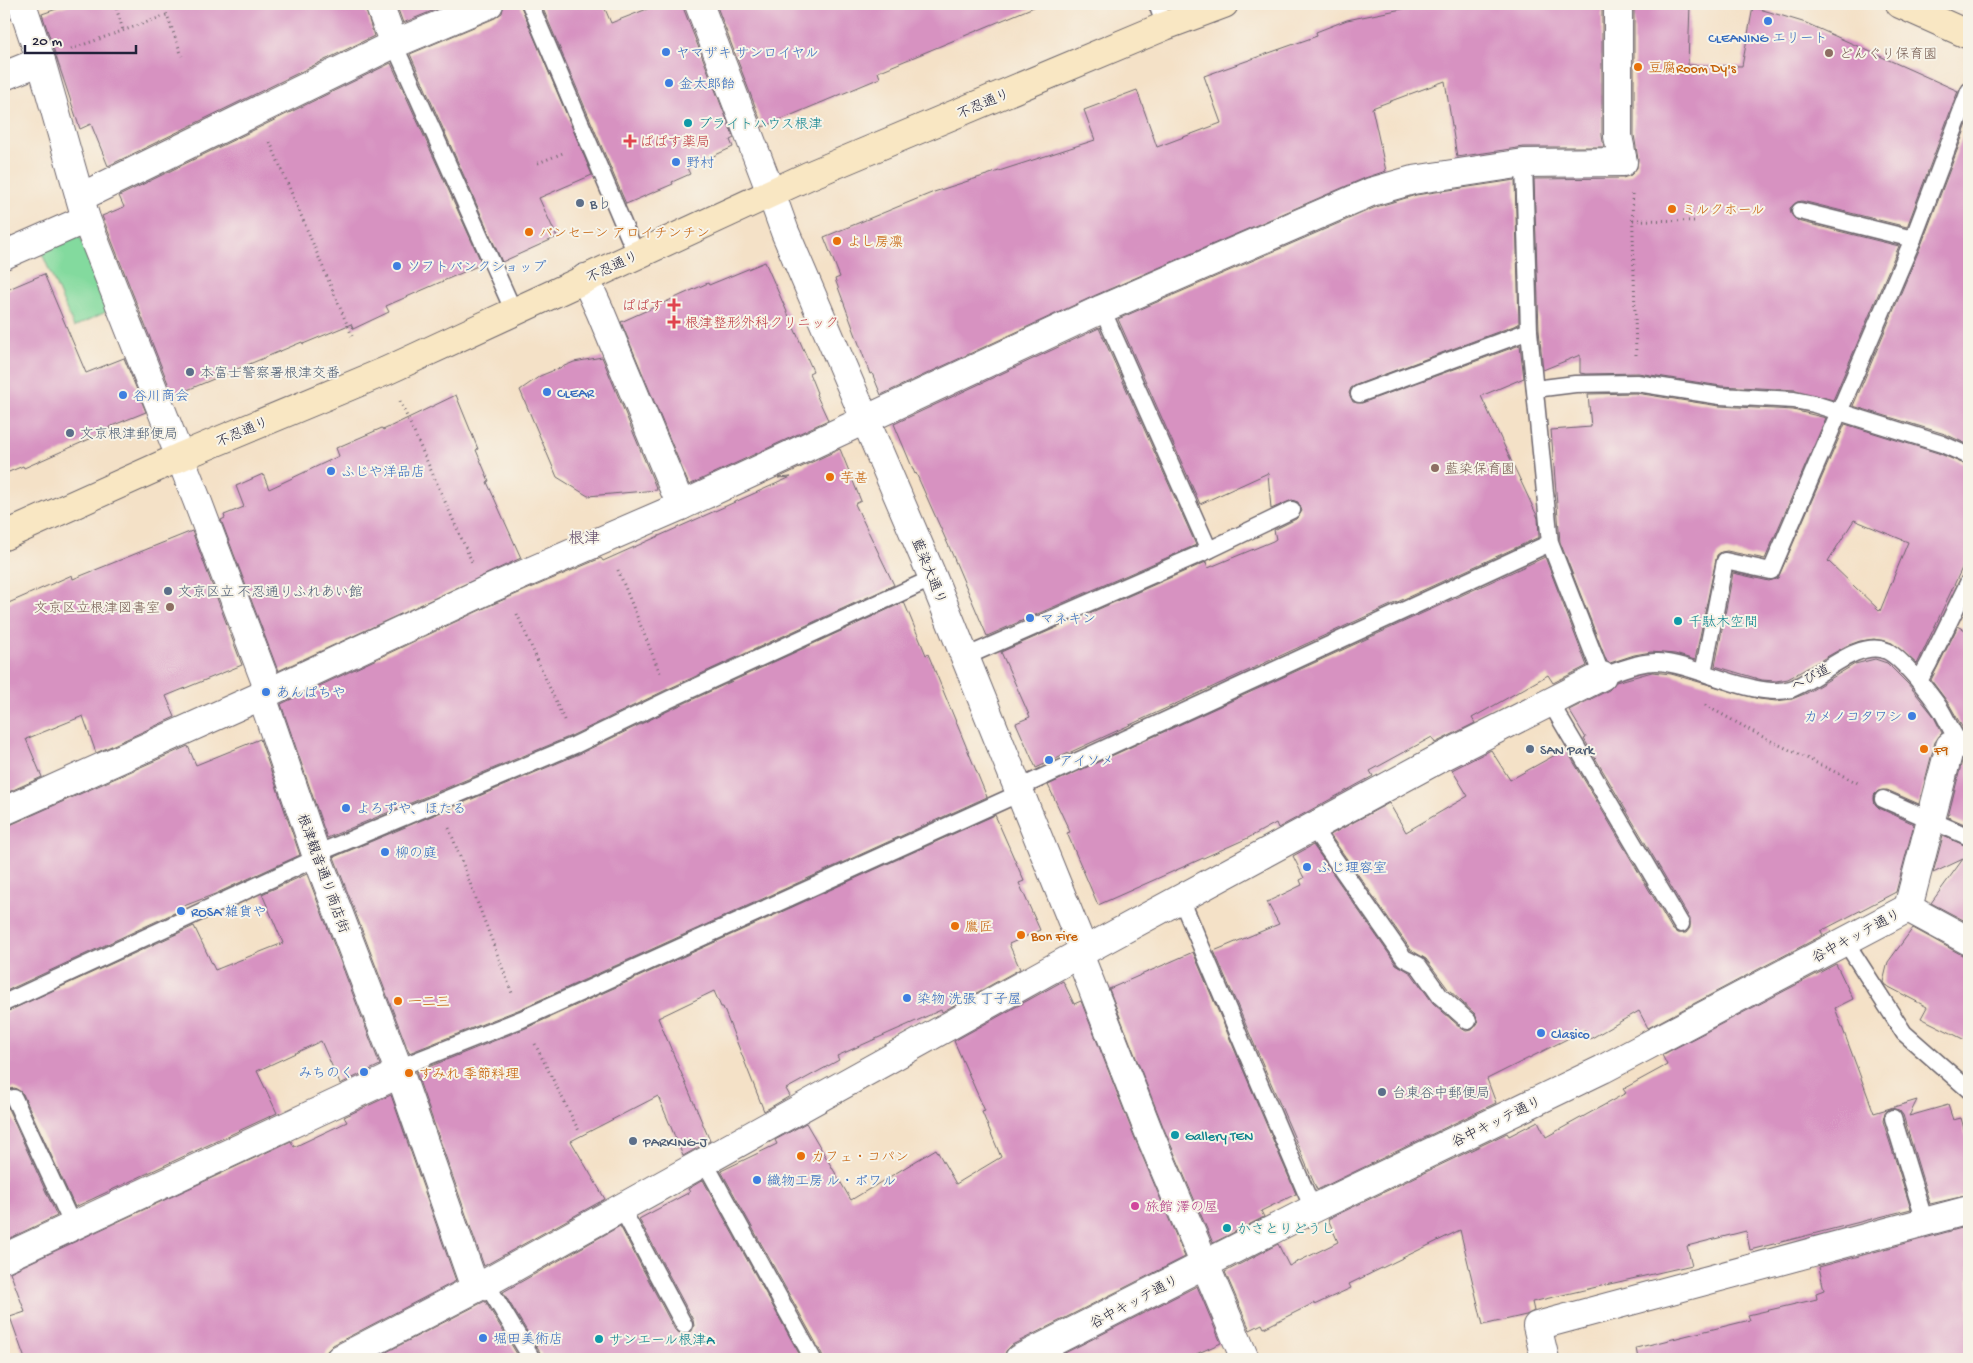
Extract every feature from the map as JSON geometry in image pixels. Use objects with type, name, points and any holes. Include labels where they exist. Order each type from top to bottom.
[{"type":"main road","name":"不忍通り","points":[[4,536],[180,457],[386,371],[636,254],[1161,15],[1224,4]]},
{"type":"main road","points":[[1900,4],[1969,35]]},
{"type":"street","name":"根津観音通り商店街","points":[[22,4],[41,61],[83,208],[266,683],[264,695],[316,854],[481,1286]]},
{"type":"street","points":[[379,4],[394,44]]},
{"type":"street","points":[[4,256],[83,208],[257,111],[394,44],[489,4]]},
{"type":"street","name":"藍染大通り","points":[[699,4],[785,232],[867,420],[1020,791],[1150,1135],[1206,1263],[1245,1359]]},
{"type":"street","points":[[4,811],[264,695],[494,587],[681,506],[1102,309],[1370,192],[1413,180],[1524,162],[1622,162],[1618,136],[1618,4]]},
{"type":"street","points":[[4,76],[41,61]]},
{"type":"street","points":[[584,278],[600,311],[681,506]]},
{"type":"street","points":[[340,1359],[481,1286],[621,1206],[1082,952],[1440,758],[1602,676]]},
{"type":"street","points":[[1908,908],[1931,820],[1957,745]]},
{"type":"street","name":"谷中キッテ通り","points":[[1019,1359],[1313,1209],[1604,1069],[1908,908],[1969,941]]},
{"type":"street","points":[[4,1258],[388,1079],[398,1068]]},
{"type":"street","points":[[1545,1359],[1537,1326],[1969,1210]]},
{"type":"lane","points":[[530,4],[636,254]]},
{"type":"lane","points":[[394,44],[514,312]]},
{"type":"lane","points":[[1703,673],[1725,561],[1772,571],[1838,411],[1913,239],[1969,91]]},
{"type":"lane","points":[[1524,162],[1529,331],[1550,543],[1602,676]]},
{"type":"lane","points":[[1800,210],[1913,239]]},
{"type":"lane","points":[[1102,309],[1209,550]]},
{"type":"lane","points":[[1359,394],[1529,331]]},
{"type":"lane","points":[[1535,389],[1575,384],[1637,383],[1720,396],[1794,400],[1838,411],[1942,444],[1969,456]]},
{"type":"lane","points":[[965,657],[1209,550],[1292,510]]},
{"type":"lane","points":[[398,1068],[522,1019],[1020,791],[1550,543]]},
{"type":"lane","points":[[4,1003],[310,861],[316,854],[575,745],[670,699],[933,578]]},
{"type":"lane","points":[[1919,681],[1969,581]]},
{"type":"lane","name":"へび道","points":[[1602,676],[1656,662],[1703,673],[1753,689],[1776,691],[1791,689],[1867,648],[1887,651],[1919,681],[1941,709],[1957,745]]},
{"type":"lane","points":[[1550,702],[1681,924]]},
{"type":"lane","points":[[1883,798],[1969,836]]},
{"type":"lane","points":[[1313,828],[1404,958],[1418,965],[1440,996],[1468,1021]]},
{"type":"lane","points":[[1181,899],[1313,1209]]},
{"type":"lane","points":[[1845,941],[1904,1033],[1969,1090]]},
{"type":"lane","points":[[14,1098],[73,1226]]},
{"type":"lane","points":[[1893,1118],[1925,1222]]},
{"type":"lane","points":[[704,1161],[813,1359]]},
{"type":"lane","points":[[621,1206],[684,1325]]},
{"type":"lane","points":[[481,1286],[532,1359]]},
{"type":"path","points":[[115,4],[123,30]]},
{"type":"path","points":[[163,4],[182,56]]},
{"type":"path","points":[[41,61],[167,15]]},
{"type":"path","points":[[257,111],[352,336]]},
{"type":"path","points":[[1622,162],[1632,195],[1637,383]]},
{"type":"path","points":[[1633,220],[1697,221]]},
{"type":"path","points":[[386,371],[575,745]]},
{"type":"path","points":[[605,539],[670,699]]},
{"type":"path","points":[[1697,700],[1761,736],[1876,792],[1883,798]]},
{"type":"path","points":[[438,802],[522,1019],[579,1131]]},
{"type":"green space","points":[[79,234],[110,310],[74,327],[40,249]]},
{"type":"building","points":[[71,4],[364,4],[374,36],[108,166],[91,124],[80,129],[42,14]]},
{"type":"building","points":[[396,4],[449,4],[403,23]]},
{"type":"building","points":[[504,4],[520,4],[592,175],[539,198],[557,237],[502,262],[410,54],[495,18],[502,13]]},
{"type":"building","points":[[541,4],[603,4],[611,23],[660,4],[684,4],[684,10],[734,138],[730,140],[733,147],[687,168],[690,174],[672,182],[673,184],[626,204]]},
{"type":"building","points":[[716,4],[1041,4],[878,72],[880,78],[763,127]]},
{"type":"building","points":[[1427,4],[1602,4],[1602,136],[1604,147],[1524,147],[1457,157],[1445,81],[1372,108],[1386,171],[1365,178],[1096,295],[881,395],[872,373],[870,374],[835,279],[840,277],[824,237],[934,192],[1095,140],[1084,110],[1137,90],[1157,147],[1221,123],[1204,76],[1317,36],[1316,32],[1347,20]]},
{"type":"building","points":[[1634,4],[1690,4],[1688,65],[1742,66],[1753,7],[1806,23],[1958,91],[1907,227],[1802,201],[1797,202],[1790,208],[1791,214],[1798,221],[1899,246],[1833,400],[1796,390],[1721,386],[1638,373],[1580,373],[1580,355],[1543,370],[1539,330],[1534,179],[1623,178],[1631,175],[1637,168],[1638,159],[1634,135]]},
{"type":"building","points":[[391,63],[482,264],[386,306],[389,312],[353,329],[351,324],[303,344],[302,342],[173,396],[102,216],[124,207],[119,196]]},
{"type":"building","points":[[1969,119],[1969,445],[1945,434],[1853,406],[1922,243]]},
{"type":"building","points":[[1515,180],[1519,324],[1356,385],[1351,388],[1349,393],[1353,402],[1362,403],[1520,345],[1524,378],[1481,396],[1538,518],[1539,537],[1036,768],[1016,723],[1030,717],[1001,652],[1206,562],[1208,568],[1273,541],[1276,539],[1274,530],[1296,519],[1302,511],[1298,502],[1292,500],[1271,509],[1268,473],[1200,504],[1118,319],[1376,207],[1416,195]]},
{"type":"building","points":[[765,262],[813,371],[809,373],[828,420],[689,485],[621,322],[708,283],[709,285]]},
{"type":"building","points":[[44,274],[86,373],[124,358],[146,412],[109,427],[110,430],[24,468],[23,466],[4,474],[4,291]]},
{"type":"building","points":[[1099,328],[1196,545],[987,636],[894,424]]},
{"type":"building","points":[[602,357],[657,490],[588,496],[557,477],[520,390],[540,376],[574,362]]},
{"type":"building","points":[[1636,393],[1719,406],[1793,410],[1826,418],[1765,559],[1727,551],[1717,555],[1695,660],[1675,654],[1651,652],[1634,655],[1610,663],[1607,662],[1560,542],[1551,430],[1591,427],[1588,394]]},
{"type":"building","points":[[456,395],[478,449],[476,450],[489,481],[487,482],[521,558],[278,671],[221,520],[225,518],[224,515],[244,507],[236,486],[263,474],[269,489],[339,456],[336,448],[382,428],[383,430]]},
{"type":"building","points":[[1845,424],[1938,453],[1969,466],[1969,553],[1917,664],[1892,643],[1874,639],[1846,646],[1788,679],[1776,681],[1762,680],[1715,666],[1733,573],[1769,581],[1778,578]],"holes":[[[1854,520],[1908,542],[1880,611],[1828,561]]]},
{"type":"building","points":[[840,449],[861,501],[855,504],[894,585],[571,736],[327,838],[281,704],[491,605],[601,558],[603,561],[791,477],[778,478]]},
{"type":"building","points":[[192,531],[242,665],[166,696],[175,717],[96,753],[83,716],[26,739],[42,777],[4,794],[4,605],[72,575],[73,579]]},
{"type":"building","points":[[1545,557],[1587,666],[1553,683],[1548,675],[1472,718],[1475,723],[1435,743],[1432,737],[1370,771],[1373,776],[1278,828],[1276,823],[1248,838],[1098,905],[1067,833],[1070,832],[1048,785]]},
{"type":"building","points":[[904,602],[926,655],[928,654],[987,797],[518,1010],[409,1053],[334,857],[579,754]]},
{"type":"building","points":[[1958,626],[1969,632],[1969,739],[1949,704],[1931,680]]},
{"type":"building","points":[[1875,659],[1887,663],[1908,684],[1933,715],[1942,733],[1935,742],[1919,804],[1887,790],[1878,791],[1874,795],[1875,804],[1879,808],[1914,824],[1896,892],[1821,931],[1823,935],[1648,1028],[1639,1011],[1590,1039],[1585,1030],[1487,1079],[1496,1103],[1317,1190],[1214,951],[1279,924],[1267,902],[1302,885],[1300,880],[1304,878],[1293,856],[1313,845],[1396,964],[1411,973],[1433,1003],[1461,1028],[1466,1031],[1472,1030],[1478,1023],[1475,1014],[1448,989],[1426,959],[1411,950],[1330,835],[1389,803],[1406,832],[1468,796],[1452,770],[1491,750],[1510,780],[1566,749],[1672,929],[1677,933],[1686,933],[1690,928],[1690,919],[1584,739],[1586,738],[1569,710],[1609,690],[1616,682],[1652,672],[1671,674],[1759,699],[1776,701],[1792,699],[1807,693],[1855,664]]},
{"type":"building","points":[[260,739],[300,855],[184,906],[185,908],[4,992],[4,826],[188,746],[196,765]]},
{"type":"building","points":[[1962,761],[1969,764],[1969,826],[1948,817]]},
{"type":"building","points":[[995,815],[1024,881],[1019,883],[1040,930],[1009,944],[1020,969],[942,1012],[941,1010],[837,1056],[839,1060],[786,1089],[790,1096],[764,1111],[723,1007],[721,1007],[714,991],[658,1018],[710,1141],[683,1156],[658,1096],[571,1141],[605,1199],[484,1266],[416,1072],[526,1028]]},
{"type":"building","points":[[1943,836],[1969,847],[1969,923],[1931,903],[1963,859],[1933,873]]},
{"type":"building","points":[[307,874],[380,1065],[340,1084],[321,1041],[257,1071],[277,1113],[75,1207],[23,1094],[15,1088],[9,1089],[4,1097],[4,1013],[194,926],[215,970],[283,943],[262,894]]},
{"type":"building","points":[[1913,928],[1969,957],[1969,1042],[1921,1018],[1927,1007],[1885,985],[1883,982],[1888,962]]},
{"type":"building","points":[[1193,952],[1296,1194],[1261,1211],[1264,1217],[1213,1243],[1164,1129],[1109,989]]},
{"type":"building","points":[[1836,964],[1853,999],[1835,1008],[1874,1113],[1917,1100],[1909,1116],[1948,1105],[1953,1120],[1961,1118],[1969,1146],[1969,1195],[1930,1204],[1903,1115],[1899,1110],[1891,1108],[1885,1112],[1883,1121],[1911,1209],[1750,1250],[1746,1231],[1687,1246],[1692,1265],[1532,1302],[1534,1311],[1526,1315],[1483,1325],[1460,1230],[1349,1284],[1351,1288],[1314,1305],[1314,1303],[1264,1328],[1262,1324],[1250,1330],[1225,1272],[1278,1244],[1289,1266],[1338,1242],[1328,1219],[1507,1133],[1509,1136],[1538,1121],[1546,1137],[1626,1093],[1623,1089],[1667,1065],[1662,1055]]},
{"type":"building","points":[[1063,981],[1074,1004],[1081,1001],[1136,1141],[1185,1257],[1012,1345],[1006,1351],[1004,1359],[823,1359],[822,1354],[721,1171],[777,1144],[775,1140],[806,1123],[851,1200],[936,1149],[956,1184],[1001,1157],[982,1112],[985,1111],[954,1041]]},
{"type":"building","points":[[391,1095],[456,1281],[333,1345],[327,1351],[325,1359],[25,1359],[10,1317],[25,1312],[10,1272],[291,1141],[294,1147],[347,1122],[344,1117]]},
{"type":"building","points":[[4,1097],[57,1216],[4,1241]]},
{"type":"building","points":[[703,1180],[802,1359],[542,1359],[541,1354],[503,1292],[620,1226],[675,1330],[683,1335],[692,1331],[694,1326],[693,1320],[639,1219],[690,1192],[688,1189]]},
{"type":"building","points":[[1969,1226],[1969,1359],[1638,1359],[1636,1348],[1750,1320],[1748,1315],[1817,1299],[1816,1293],[1824,1290],[1819,1267]]},
{"type":"building","points":[[1197,1286],[1221,1343],[1185,1359],[1053,1359]]},
{"type":"building","points":[[485,1301],[520,1359],[373,1359]]},
{"type":"place","name":"CLEANING エリート","points":[[1768,21]]},
{"type":"place","name":"ヤマザキ サンロイヤル","points":[[666,52]]},
{"type":"place","name":"どんぐり保育園","points":[[1829,53]]},
{"type":"place","name":"豆腐Room Dy's","points":[[1638,67]]},
{"type":"place","name":"金太郎飴","points":[[669,83]]},
{"type":"place","name":"ブライトハウス根津","points":[[688,123]]},
{"type":"place","name":"ぱぱす薬局","points":[[630,141]]},
{"type":"place","name":"野村","points":[[676,162]]},
{"type":"place","name":"B♭","points":[[580,203]]},
{"type":"place","name":"ミルクホール","points":[[1672,209]]},
{"type":"place","name":"バンセーン アロイチンチン","points":[[529,232]]},
{"type":"place","name":"よし房凛","points":[[837,241]]},
{"type":"place","name":"ソフトバンクショップ","points":[[397,266]]},
{"type":"place","name":"ぱぱす","points":[[674,305]]},
{"type":"place","name":"根津整形外科クリニック","points":[[674,322]]},
{"type":"place","name":"本富士警察署根津交番","points":[[190,372]]},
{"type":"place","name":"CLEAR","points":[[547,392]]},
{"type":"place","name":"谷川商会","points":[[123,395]]},
{"type":"place","name":"文京根津郵便局","points":[[70,433]]},
{"type":"place","name":"藍染保育園","points":[[1435,468]]},
{"type":"place","name":"ふじや洋品店","points":[[331,471]]},
{"type":"place","name":"芋甚","points":[[830,477]]},
{"type":"place","name":"文京区立 不忍通りふれあい館","points":[[168,591]]},
{"type":"place","name":"文京区立根津図書室","points":[[170,607]]},
{"type":"place","name":"マネキン","points":[[1030,618]]},
{"type":"place","name":"千駄木空間","points":[[1678,621]]},
{"type":"place","name":"あんぱちや","points":[[266,692]]},
{"type":"place","name":"カメノコタワシ","points":[[1912,716]]},
{"type":"place","name":"SAN Park","points":[[1530,749]]},
{"type":"place","name":"F9","points":[[1924,749]]},
{"type":"place","name":"アイソメ","points":[[1049,760]]},
{"type":"place","name":"よろずや、ほたる","points":[[346,808]]},
{"type":"place","name":"柳の庭","points":[[385,852]]},
{"type":"place","name":"ふじ理容室","points":[[1307,867]]},
{"type":"place","name":"ROSA 雑貨や","points":[[181,911]]},
{"type":"place","name":"鷹匠","points":[[955,926]]},
{"type":"place","name":"Bon Fire","points":[[1021,935]]},
{"type":"place","name":"染物 洗張 丁子屋","points":[[907,998]]},
{"type":"place","name":"一二三","points":[[398,1001]]},
{"type":"place","name":"Clasico","points":[[1541,1033]]},
{"type":"place","name":"みちのく","points":[[364,1072]]},
{"type":"place","name":"すみれ 季節料理","points":[[409,1073]]},
{"type":"place","name":"台東谷中郵便局","points":[[1382,1092]]},
{"type":"place","name":"Gallery TEN","points":[[1175,1135]]},
{"type":"place","name":"PARKING-J","points":[[633,1141]]},
{"type":"place","name":"カフェ・コパン","points":[[801,1156]]},
{"type":"place","name":"織物工房 ル・ポワル","points":[[757,1180]]},
{"type":"place","name":"旅館 澤の屋","points":[[1135,1206]]},
{"type":"place","name":"かさとりどうし","points":[[1227,1228]]},
{"type":"place","name":"堀田美術店","points":[[483,1338]]},
{"type":"place","name":"サンエール根津A","points":[[599,1339]]},
{"type":"district","name":"根津","points":[[584,537]]}]
